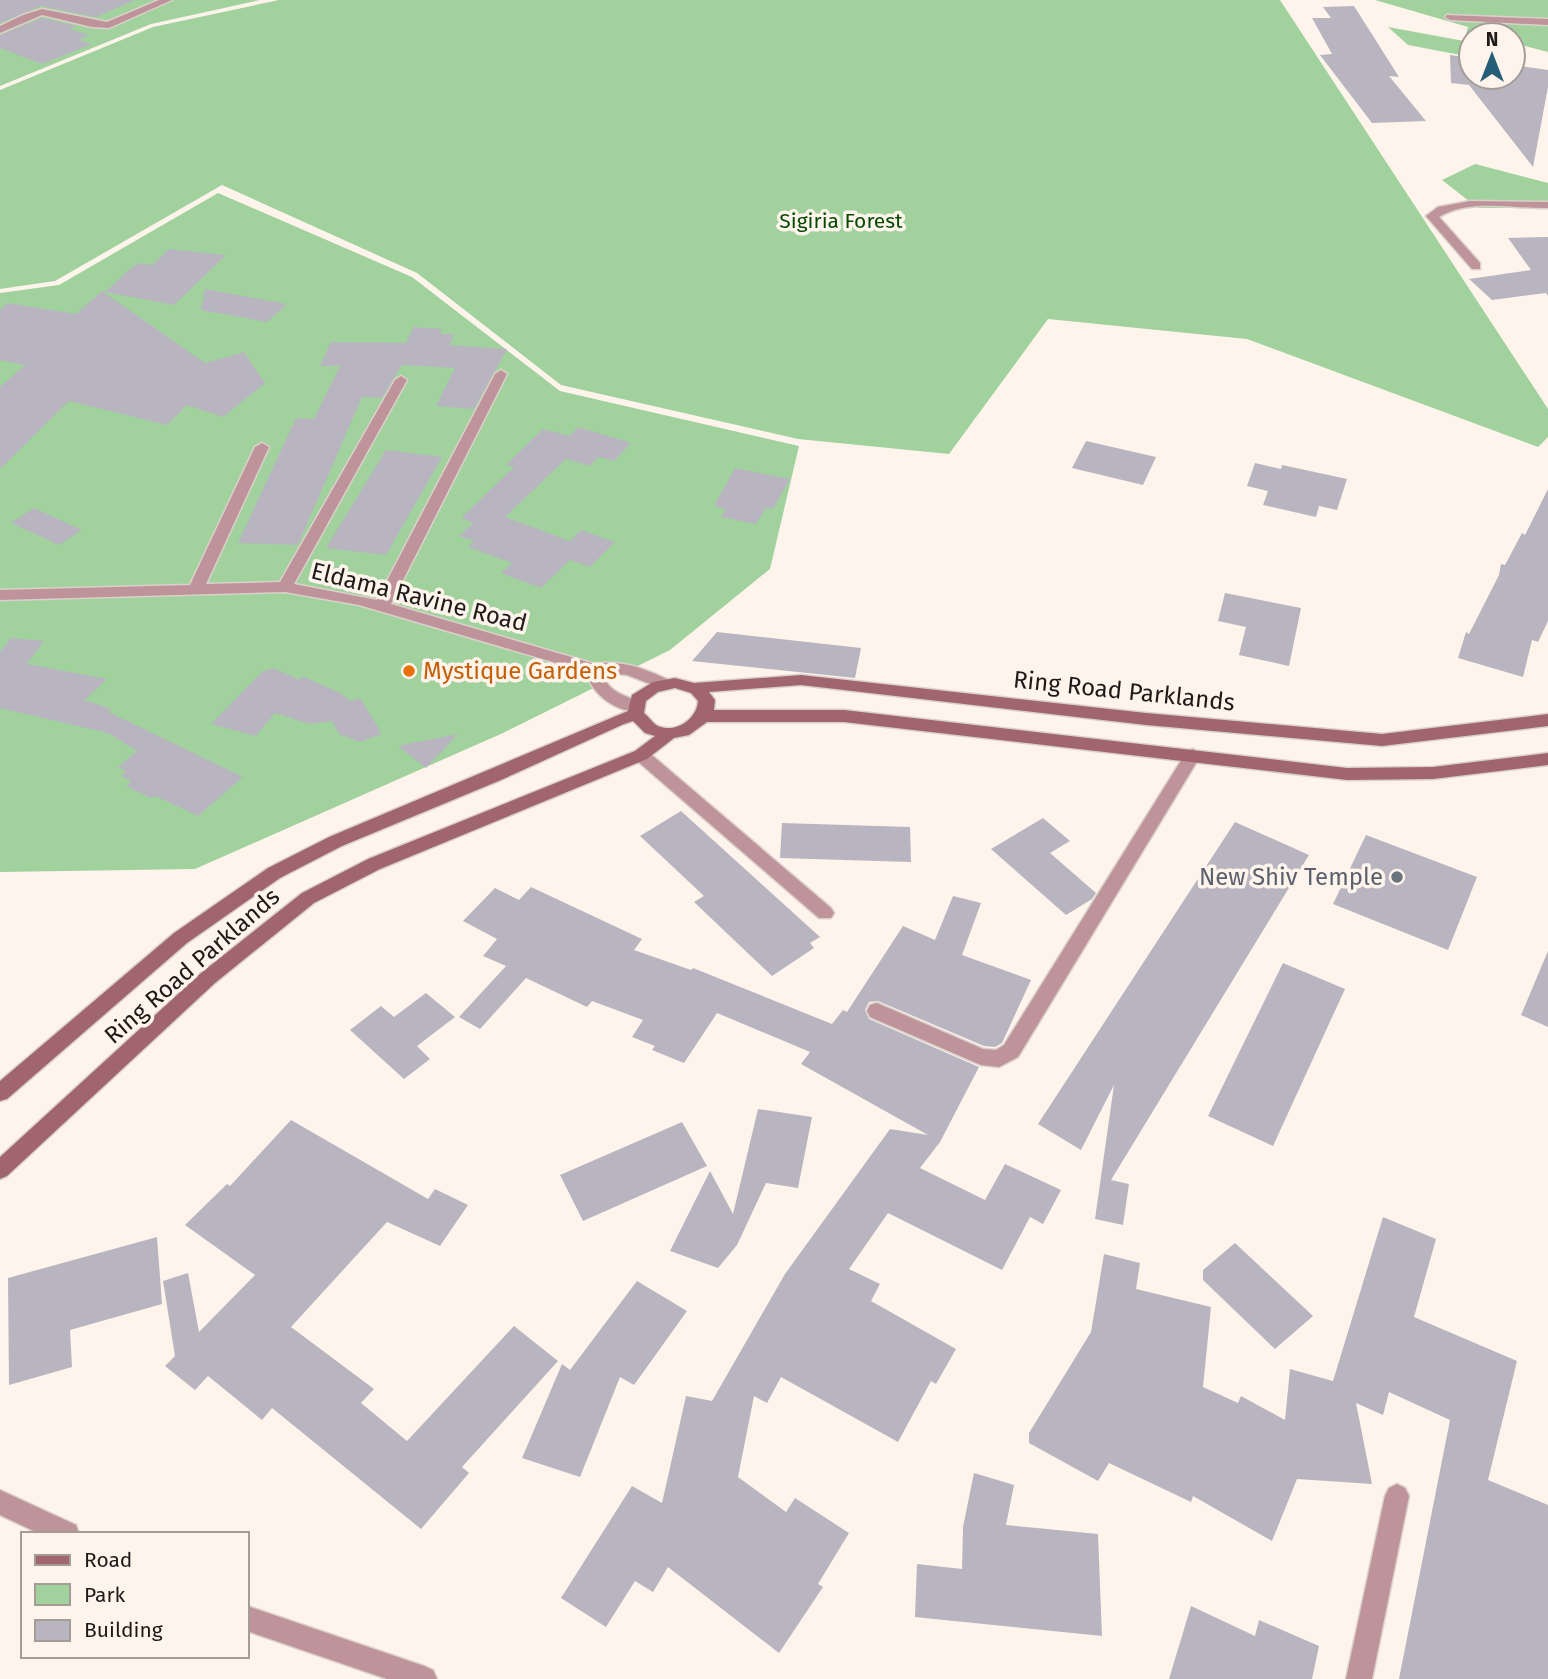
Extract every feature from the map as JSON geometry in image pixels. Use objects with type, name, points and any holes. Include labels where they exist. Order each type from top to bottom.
[{"type":"street","points":[[0,30],[44,12],[96,25],[109,25],[167,0]]},
{"type":"street","points":[[1450,17],[1548,22]]},
{"type":"street","points":[[1476,266],[1432,216],[1439,209],[1455,206],[1548,205]]},
{"type":"street","points":[[382,606],[501,374]]},
{"type":"street","points":[[285,587],[401,380]]},
{"type":"street","points":[[196,589],[262,447]]},
{"type":"street","name":"Eldama Ravine Road","points":[[0,595],[285,587],[322,592],[382,606],[595,669],[625,668],[663,684]]},
{"type":"street","points":[[595,669],[595,678],[602,690],[636,710],[648,727],[669,733],[691,728],[706,716],[844,716],[1347,774],[1390,775],[1482,769],[1548,759]]},
{"type":"street","name":"Ring Road Parklands","points":[[695,688],[801,680],[1146,719],[1382,740],[1548,720]]},
{"type":"street","points":[[636,710],[644,692],[663,684],[685,684],[695,688],[707,701],[706,716]]},
{"type":"street","name":"Ring Road Parklands","points":[[0,1093],[138,973],[199,924],[256,884],[342,839],[542,756],[636,710]]},
{"type":"street","points":[[1146,719],[1146,750]]},
{"type":"street","name":"Ring Road Parklands","points":[[0,1170],[208,978],[262,932],[308,898],[374,864],[641,755],[669,733]]},
{"type":"street","points":[[641,755],[825,913]]},
{"type":"street","points":[[877,1011],[981,1057],[999,1059],[1011,1051],[1193,755]]},
{"type":"street","points":[[1359,1679],[1397,1496]]},
{"type":"street","points":[[0,1502],[63,1532]]},
{"type":"street","points":[[248,1618],[424,1679]]},
{"type":"green space","points":[[0,0],[260,0],[151,24],[0,86]]},
{"type":"green space","name":"Sigiria Forest","points":[[279,0],[1280,0],[1548,409],[1548,437],[1538,447],[1247,339],[1048,319],[949,454],[798,439],[561,385],[417,273],[222,185],[55,281],[0,289],[0,90],[153,27]]},
{"type":"green space","points":[[1375,0],[1548,0],[1548,52],[1527,47],[1527,21],[1457,21],[1457,24]]},
{"type":"green space","points":[[1388,27],[1457,40],[1457,54],[1408,45]]},
{"type":"green space","points":[[1475,164],[1548,183],[1548,208],[1478,208],[1442,180]]},
{"type":"green space","points":[[218,193],[412,277],[560,391],[799,446],[770,569],[670,650],[503,733],[195,869],[0,872],[0,293],[59,285]]},
{"type":"building","points":[[0,0],[135,0],[96,17],[41,6],[0,23]]},
{"type":"building","points":[[1354,6],[1399,77],[1389,76],[1426,121],[1372,123],[1320,55],[1332,54],[1312,18],[1331,18],[1323,7]]},
{"type":"building","points":[[42,18],[76,26],[70,29],[89,35],[78,40],[92,44],[42,64],[0,48],[0,35]]},
{"type":"building","points":[[1450,55],[1457,56],[1457,84],[1451,83]]},
{"type":"building","points":[[1527,67],[1548,70],[1548,87],[1533,167],[1474,91],[1527,91]]},
{"type":"building","points":[[1548,237],[1548,296],[1546,293],[1492,300],[1469,279],[1531,270],[1508,238]]},
{"type":"building","points":[[169,249],[226,255],[174,305],[105,292],[138,263],[152,265]]},
{"type":"building","points":[[205,289],[287,304],[267,322],[201,310]]},
{"type":"building","points":[[102,291],[205,363],[244,352],[265,383],[223,417],[187,405],[167,425],[69,401],[0,469],[0,387],[25,365],[0,360],[0,310],[8,303],[76,314]]},
{"type":"building","points":[[413,327],[442,329],[440,334],[454,334],[450,345],[507,349],[474,409],[436,406],[455,368],[402,365],[382,398],[362,397],[298,545],[238,543],[296,418],[314,419],[340,366],[320,366],[331,342],[406,343]]},
{"type":"building","points":[[578,427],[631,443],[614,461],[598,457],[590,466],[566,459],[505,517],[570,541],[581,530],[615,542],[590,567],[570,560],[541,588],[501,573],[512,563],[468,547],[474,541],[459,536],[473,523],[461,518],[514,467],[506,465],[543,429],[569,436]]},
{"type":"building","points":[[1086,441],[1156,457],[1143,485],[1072,468]]},
{"type":"building","points":[[386,450],[442,457],[386,555],[326,548]]},
{"type":"building","points":[[1255,463],[1281,469],[1282,465],[1347,479],[1337,510],[1319,506],[1316,517],[1263,505],[1268,491],[1247,486]]},
{"type":"building","points":[[735,468],[790,479],[773,509],[766,508],[756,524],[721,517],[726,509],[714,506]]},
{"type":"building","points":[[1548,489],[1548,621],[1538,642],[1532,640],[1523,677],[1458,658],[1466,632],[1469,634],[1499,575],[1501,564],[1505,565],[1522,533],[1525,535]]},
{"type":"building","points":[[34,508],[82,530],[59,545],[11,523]]},
{"type":"building","points":[[1225,593],[1301,608],[1289,666],[1239,655],[1246,627],[1218,621]]},
{"type":"building","points":[[717,632],[861,648],[855,678],[692,661]]},
{"type":"building","points":[[11,638],[44,641],[27,664],[107,679],[83,702],[88,701],[111,709],[109,712],[243,777],[198,816],[156,796],[151,798],[126,786],[132,781],[121,776],[126,771],[118,767],[137,751],[108,733],[0,708],[0,652]]},
{"type":"building","points":[[273,668],[300,680],[302,676],[340,693],[351,701],[360,698],[382,734],[360,742],[339,734],[332,721],[309,724],[275,713],[256,736],[211,724],[262,672]]},
{"type":"building","points":[[458,734],[426,768],[398,746]]},
{"type":"building","points":[[681,811],[820,937],[810,943],[814,948],[772,976],[694,902],[704,896],[640,836]]},
{"type":"building","points":[[1043,818],[1070,841],[1050,853],[1096,893],[1092,899],[1066,915],[991,849]]},
{"type":"building","points":[[1235,822],[1309,855],[1111,1180],[1129,1184],[1123,1225],[1095,1219],[1114,1085],[1081,1150],[1038,1124]]},
{"type":"building","points":[[782,823],[910,827],[911,862],[780,858]]},
{"type":"building","points":[[1366,835],[1477,877],[1448,950],[1333,904]]},
{"type":"building","points":[[531,887],[642,939],[634,950],[691,970],[693,968],[832,1024],[843,1010],[847,1012],[903,926],[935,940],[953,896],[981,903],[962,955],[1031,980],[1002,1043],[995,1047],[984,1046],[878,1001],[869,1002],[865,1010],[869,1019],[979,1067],[940,1142],[920,1168],[985,1200],[1005,1164],[1061,1190],[1043,1224],[1030,1217],[1002,1270],[888,1213],[849,1269],[880,1284],[871,1301],[956,1349],[936,1384],[931,1381],[898,1442],[781,1377],[767,1403],[754,1396],[738,1477],[786,1512],[795,1498],[849,1533],[818,1584],[823,1587],[779,1653],[668,1567],[653,1592],[635,1581],[606,1627],[561,1598],[632,1486],[662,1503],[686,1396],[712,1401],[785,1274],[890,1129],[928,1135],[801,1064],[810,1052],[717,1013],[684,1063],[652,1050],[655,1046],[632,1037],[643,1020],[592,1001],[587,1007],[526,978],[480,1029],[459,1017],[506,966],[483,956],[497,939],[463,921],[495,888],[519,900]]},
{"type":"building","points":[[1548,951],[1548,1027],[1521,1015]]},
{"type":"building","points":[[1283,963],[1345,989],[1273,1146],[1208,1116]]},
{"type":"building","points":[[426,993],[455,1017],[417,1046],[430,1059],[404,1079],[350,1030],[381,1006],[394,1017]]},
{"type":"building","points":[[758,1109],[812,1117],[798,1188],[766,1183],[737,1245],[718,1268],[670,1251],[710,1171],[733,1214]]},
{"type":"building","points":[[291,1120],[428,1199],[435,1189],[468,1205],[440,1246],[387,1222],[291,1327],[374,1389],[361,1403],[407,1441],[514,1326],[558,1361],[462,1467],[469,1473],[421,1529],[272,1408],[262,1420],[208,1376],[195,1390],[165,1366],[175,1356],[163,1281],[188,1273],[199,1332],[255,1275],[185,1225],[227,1184],[230,1186]]},
{"type":"building","points":[[682,1122],[707,1166],[583,1221],[560,1175]]},
{"type":"building","points":[[1383,1217],[1436,1239],[1414,1317],[1517,1361],[1488,1480],[1548,1505],[1548,1679],[1399,1679],[1450,1420],[1389,1392],[1383,1415],[1356,1403],[1372,1484],[1297,1479],[1272,1541],[1193,1496],[1191,1502],[1109,1463],[1098,1481],[1029,1443],[1029,1433],[1091,1332],[1104,1254],[1140,1263],[1136,1289],[1211,1307],[1203,1387],[1238,1403],[1241,1396],[1285,1420],[1290,1369],[1333,1381]]},
{"type":"building","points":[[157,1237],[162,1304],[70,1330],[72,1367],[9,1385],[8,1278]]},
{"type":"building","points":[[1235,1243],[1313,1316],[1275,1349],[1203,1280],[1203,1270]]},
{"type":"building","points":[[637,1281],[687,1311],[634,1385],[620,1377],[580,1477],[522,1458],[562,1364],[570,1370]]},
{"type":"building","points":[[974,1473],[1014,1485],[1006,1525],[1098,1534],[1102,1636],[915,1617],[917,1564],[962,1569],[963,1527]]},
{"type":"building","points":[[1191,1606],[1255,1636],[1259,1620],[1319,1646],[1312,1679],[1169,1679]]},
{"type":"place","name":"Mystique Gardens","points":[[409,671]]},
{"type":"place","name":"New Shiv Temple","points":[[1397,877]]}]
